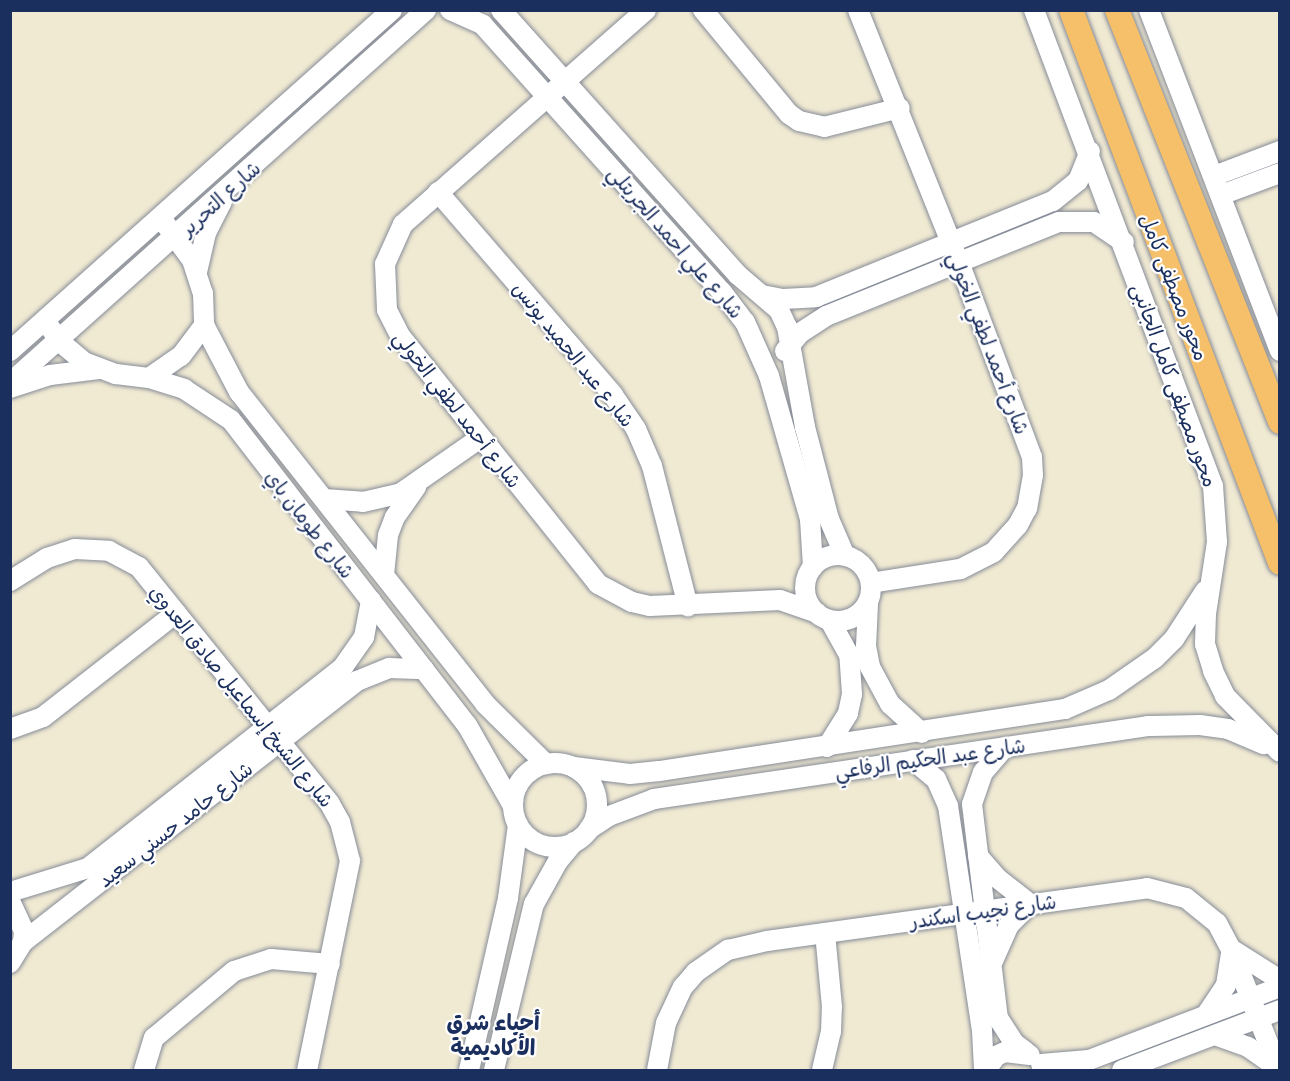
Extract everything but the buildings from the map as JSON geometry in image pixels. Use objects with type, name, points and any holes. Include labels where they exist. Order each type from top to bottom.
[{"type":"main road","name":"محور مصطفى كامل","points":[[1071,10],[1280,563]]},
{"type":"main road","points":[[1117,10],[1280,422]]},
{"type":"street","name":"شارع التحرير","points":[[10,351],[392,10]]},
{"type":"street","name":"شارع علي احمد الجريتلي","points":[[450,10],[483,25],[735,307],[763,357],[814,534],[812,568]]},
{"type":"street","name":"شارع علي احمد الجريتلي","points":[[501,10],[563,83],[738,275],[767,296],[784,318],[811,450],[833,533],[845,556]]},
{"type":"street","name":"شارع أحمد لطفي الخولي","points":[[646,10],[438,192],[395,237],[385,264],[384,295],[401,337],[598,584],[632,602],[688,606],[761,599],[780,600],[824,617]]},
{"type":"street","points":[[703,10],[789,114],[799,121],[824,127],[900,108]]},
{"type":"street","name":"شارع أحمد لطفي الخولي","points":[[858,10],[900,108],[1032,457],[1031,492],[1023,517],[1008,540],[979,562],[960,569],[871,583]]},
{"type":"street","name":"محور مصطفى كامل الجانبى","points":[[1035,10],[1090,151],[1213,486],[1218,523],[1205,644],[1213,671],[1225,696],[1277,750]]},
{"type":"street","points":[[1149,10],[1280,351]]},
{"type":"street","name":"شارع التحرير","points":[[10,383],[178,236],[428,11]]},
{"type":"street","points":[[735,307],[746,297],[816,297],[1067,193],[1086,167],[1090,151]]},
{"type":"street","points":[[1214,176],[1280,151]]},
{"type":"street","points":[[1221,195],[1280,173]]},
{"type":"street","points":[[197,272],[206,233],[227,192]]},
{"type":"street","name":"شارع عبد الحميد يونس","points":[[438,192],[632,422],[652,466],[688,606]]},
{"type":"street","name":"شارع طومان باي","points":[[160,218],[178,236],[197,272],[204,325],[240,392],[485,705],[546,764]]},
{"type":"street","points":[[763,357],[778,355],[826,316],[1059,222],[1076,220],[1102,226],[1124,242]]},
{"type":"street","name":"شارع طومان باي","points":[[45,320],[59,341],[99,369],[149,378],[184,389],[231,420],[484,750],[516,816]]},
{"type":"street","points":[[149,378],[181,356],[204,325]]},
{"type":"street","points":[[10,388],[50,375],[99,369]]},
{"type":"street","points":[[324,499],[382,499],[418,484],[480,438]]},
{"type":"street","points":[[384,575],[392,526],[418,484]]},
{"type":"street","name":"شارع الشيخ إسماعيل صادق العدوي","points":[[10,581],[47,558],[75,549],[109,551],[139,567],[330,804],[347,841],[350,861],[307,1071]]},
{"type":"street","points":[[827,747],[848,713],[852,694],[849,655],[806,593],[812,568],[831,556],[845,556],[861,564],[871,583],[865,635],[870,667],[890,704],[922,733]]},
{"type":"street","name":"شارع أحمد لطفي الخولي","points":[[761,599],[812,568]]},
{"type":"street","name":"شارع عبد الحكيم الرفاعي","points":[[574,767],[630,774],[1044,715],[1109,690],[1174,639],[1212,578]]},
{"type":"street","name":"شارع حامد حسني سعيد","points":[[23,942],[274,734],[355,653],[366,628],[371,602]]},
{"type":"street","points":[[824,617],[845,621],[858,615],[868,603]]},
{"type":"street","points":[[10,729],[43,717],[176,613]]},
{"type":"street","name":"شارع حامد حسني سعيد","points":[[10,892],[88,868],[274,734],[372,673],[398,667],[424,669]]},
{"type":"street","name":"شارع عبد الحكيم الرفاعي","points":[[589,829],[631,806],[654,799],[1148,726],[1191,725],[1228,729],[1277,750]]},
{"type":"street","points":[[1005,747],[983,772],[972,804],[998,1018],[1014,1043],[1037,1062]]},
{"type":"street","points":[[913,760],[936,779],[948,806],[985,1071]]},
{"type":"street","points":[[469,1071],[508,898],[522,779],[546,764],[574,767],[590,781],[597,799],[589,829],[558,861],[534,904],[494,1071]]},
{"type":"street","points":[[516,816],[542,845],[574,842]]},
{"type":"street","points":[[978,856],[997,878],[1030,904],[1009,925],[992,965]]},
{"type":"street","name":"شارع نجيب اسكندر","points":[[657,1071],[673,1004],[696,972],[728,950],[747,944],[1030,904],[1161,890],[1186,898],[1208,913],[1231,949],[1258,1018],[1279,1062]]},
{"type":"street","points":[[10,901],[22,919],[23,942],[10,963]]},
{"type":"street","points":[[822,1071],[831,1032],[825,933]]},
{"type":"street","points":[[1206,1015],[1226,985],[1231,949],[1280,980]]},
{"type":"street","points":[[144,1071],[154,1038],[234,971],[271,959],[330,964]]},
{"type":"street","points":[[985,1071],[996,1056],[1005,1052],[1037,1062],[1089,1060],[1280,987]]},
{"type":"street","points":[[1122,1071],[1280,1010]]},
{"type":"street","points":[[1215,1035],[1279,1062]]},
{"type":"district","name":"أحياء شرق الأكاديمية","points":[[493,1034]]}]
